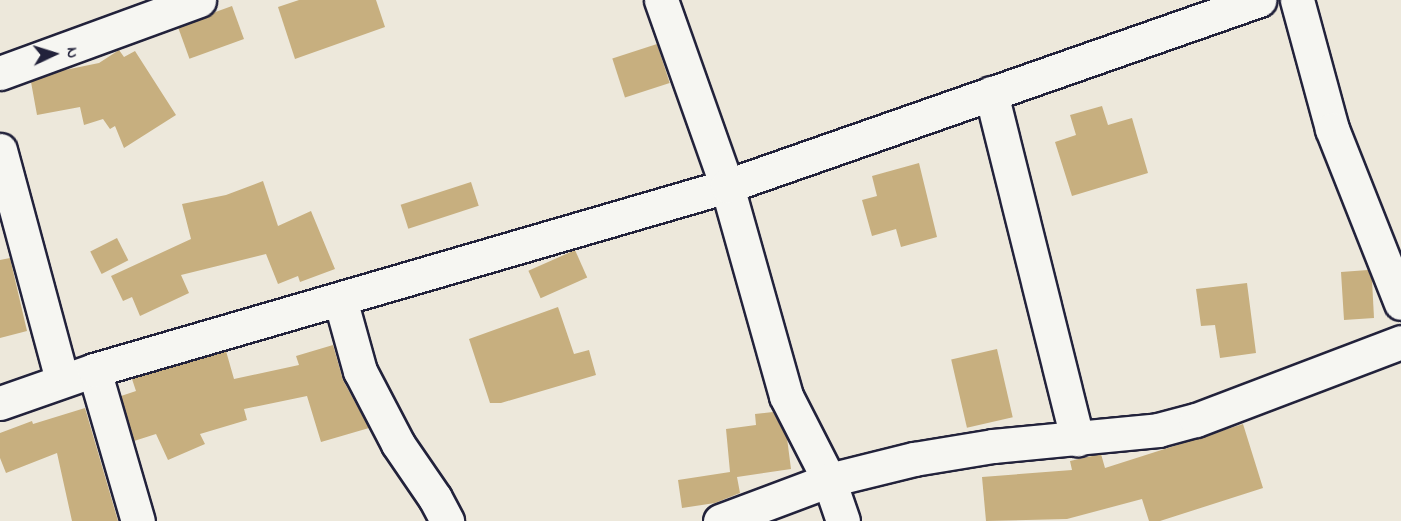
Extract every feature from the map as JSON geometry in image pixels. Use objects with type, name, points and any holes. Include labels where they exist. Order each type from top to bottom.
[{"type":"street","points":[[0,73],[199,0]]},
{"type":"street","points":[[661,0],[727,186],[786,396],[829,480],[843,521]]},
{"type":"street","points":[[0,403],[94,370],[727,186],[1259,0]]},
{"type":"street","points":[[1297,0],[1332,129],[1401,303]]},
{"type":"street","points":[[991,93],[1077,439]]},
{"type":"street","points":[[0,150],[62,380]]},
{"type":"street","points":[[340,299],[360,371],[398,444],[435,498],[447,521]]},
{"type":"street","points":[[720,521],[829,480],[914,459],[993,446],[1158,430],[1196,420],[1401,342]]},
{"type":"street","points":[[94,370],[138,521]]},
{"type":"building","points":[[299,0],[376,0],[385,27],[295,59],[278,7]]},
{"type":"building","points":[[232,6],[244,39],[189,59],[177,26]]},
{"type":"building","points":[[657,44],[670,83],[625,98],[612,59]]},
{"type":"building","points":[[119,50],[124,57],[135,51],[176,115],[124,148],[115,126],[110,129],[103,119],[84,125],[80,107],[37,115],[31,82],[60,71],[99,63]]},
{"type":"building","points":[[1102,106],[1108,125],[1132,118],[1148,173],[1072,196],[1055,142],[1076,135],[1070,115]]},
{"type":"building","points":[[919,163],[937,237],[901,247],[896,229],[872,236],[862,200],[877,196],[872,176]]},
{"type":"building","points":[[263,181],[278,226],[311,211],[335,269],[300,282],[298,276],[278,284],[266,254],[181,275],[189,293],[140,316],[132,297],[123,301],[111,276],[191,239],[182,204],[226,195]]},
{"type":"building","points":[[471,182],[479,206],[408,229],[401,205]]},
{"type":"building","points":[[117,238],[128,260],[102,274],[90,252]]},
{"type":"building","points":[[575,250],[587,277],[541,298],[528,271]]},
{"type":"building","points":[[10,258],[27,331],[0,338],[0,260]]},
{"type":"building","points":[[1368,270],[1372,280],[1374,318],[1344,320],[1341,272]]},
{"type":"building","points":[[1247,283],[1256,353],[1220,358],[1215,325],[1201,326],[1196,289]]},
{"type":"building","points":[[558,307],[574,354],[589,350],[596,375],[501,403],[490,403],[469,339]]},
{"type":"building","points":[[333,345],[343,380],[369,428],[321,442],[307,396],[244,409],[247,420],[200,434],[205,444],[168,460],[156,434],[134,441],[121,396],[136,391],[132,379],[226,351],[234,379],[299,365],[296,356]]},
{"type":"building","points":[[997,349],[1013,417],[967,428],[951,360]]},
{"type":"building","points":[[85,408],[118,521],[72,521],[57,453],[6,473],[0,458],[0,433],[32,421],[33,424]]},
{"type":"building","points":[[773,412],[787,438],[791,469],[737,477],[740,493],[715,503],[682,508],[678,480],[730,472],[726,429],[756,425],[755,414]]},
{"type":"building","points":[[1243,424],[1263,488],[1160,521],[1149,521],[1142,499],[1067,519],[986,521],[982,477],[1072,470],[1070,461],[1101,454],[1105,468]]}]
